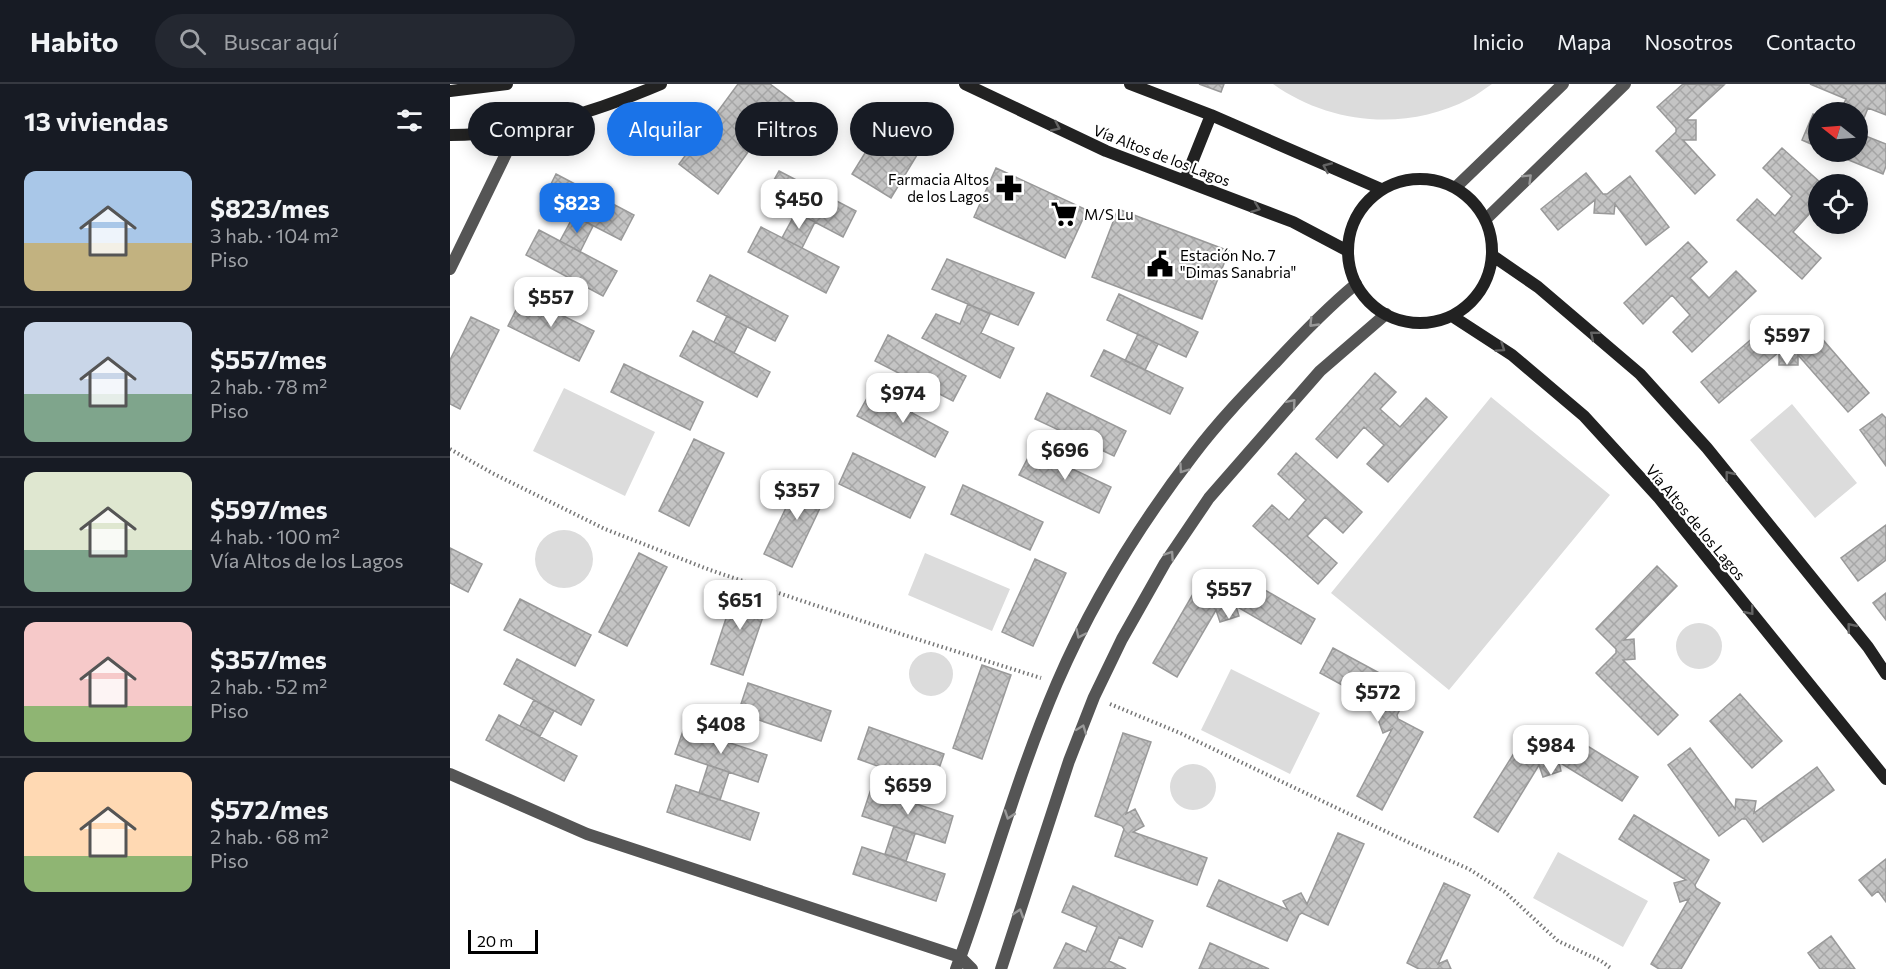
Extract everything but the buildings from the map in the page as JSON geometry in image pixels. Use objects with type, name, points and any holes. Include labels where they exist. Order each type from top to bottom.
[{"type":"street","points":[[450,91],[507,84]]},
{"type":"street","points":[[595,109],[661,84]]},
{"type":"street","name":"Vía Altos de los Lagos","points":[[965,84],[1106,151],[1293,222],[1348,251]]},
{"type":"street","points":[[1130,84],[1210,115],[1381,189]]},
{"type":"street","points":[[1456,187],[1563,84]]},
{"type":"street","points":[[1486,219],[1625,84]]},
{"type":"street","points":[[1185,180],[1210,115]]},
{"type":"street","points":[[450,135],[468,135]]},
{"type":"street","points":[[450,269],[505,156]]},
{"type":"street","points":[[1418,178],[1438,180],[1456,187],[1473,201],[1486,219],[1492,237],[1493,256],[1486,280],[1472,301],[1452,316],[1430,323],[1407,322],[1386,314],[1368,302],[1356,284],[1350,268],[1348,251],[1352,227],[1364,206],[1381,189],[1399,181],[1418,178]]},
{"type":"street","points":[[1493,256],[1538,287],[1640,374],[1707,448],[1861,638],[1886,674]]},
{"type":"street","points":[[958,963],[1036,735],[1057,682],[1087,619],[1146,522],[1194,453],[1235,405],[1327,308],[1356,284]]},
{"type":"street","points":[[1001,969],[1069,761],[1094,697],[1122,639],[1165,562],[1209,498],[1320,371],[1386,314]]},
{"type":"street","name":"Vía Altos de los Lagos","points":[[1452,316],[1512,356],[1584,416],[1659,498],[1886,779]]},
{"type":"street","points":[[450,774],[586,834],[972,969]]},
{"type":"shaded area","points":[[1273,84],[1492,84],[1472,97],[1445,109],[1420,116],[1368,119],[1318,108]]},
{"type":"shaded area","points":[[564,388],[655,432],[625,496],[533,451]]},
{"type":"shaded area","points":[[1491,397],[1610,495],[1449,690],[1331,593]]},
{"type":"shaded area","points":[[1792,404],[1857,483],[1815,518],[1750,440]]},
{"type":"shaded area","points":[[564,530],[580,535],[588,543],[593,559],[588,575],[580,583],[564,588],[548,583],[540,575],[535,559],[540,543],[548,535]]},
{"type":"shaded area","points":[[925,553],[1010,589],[992,631],[908,595]]},
{"type":"shaded area","points":[[1699,623],[1715,630],[1722,646],[1715,662],[1699,669],[1683,662],[1676,646],[1683,630]]},
{"type":"shaded area","points":[[931,652],[940,653],[947,658],[952,665],[952,683],[947,690],[940,695],[931,696],[922,695],[915,690],[910,683],[909,674],[910,665],[915,658],[922,653]]},
{"type":"shaded area","points":[[1231,669],[1320,713],[1290,774],[1201,730]]},
{"type":"shaded area","points":[[1193,764],[1209,771],[1216,787],[1209,803],[1193,810],[1177,803],[1170,787],[1177,771]]},
{"type":"shaded area","points":[[1558,852],[1648,901],[1623,947],[1533,898]]},
{"type":"place","name":"Farmacia Altos de los Lagos","points":[[1009,188]]},
{"type":"place","name":"M/S Lu","points":[[1064,214]]},
{"type":"place","name":"Estación No. 7 \"Dimas Sanabria\"","points":[[1160,264]]}]
